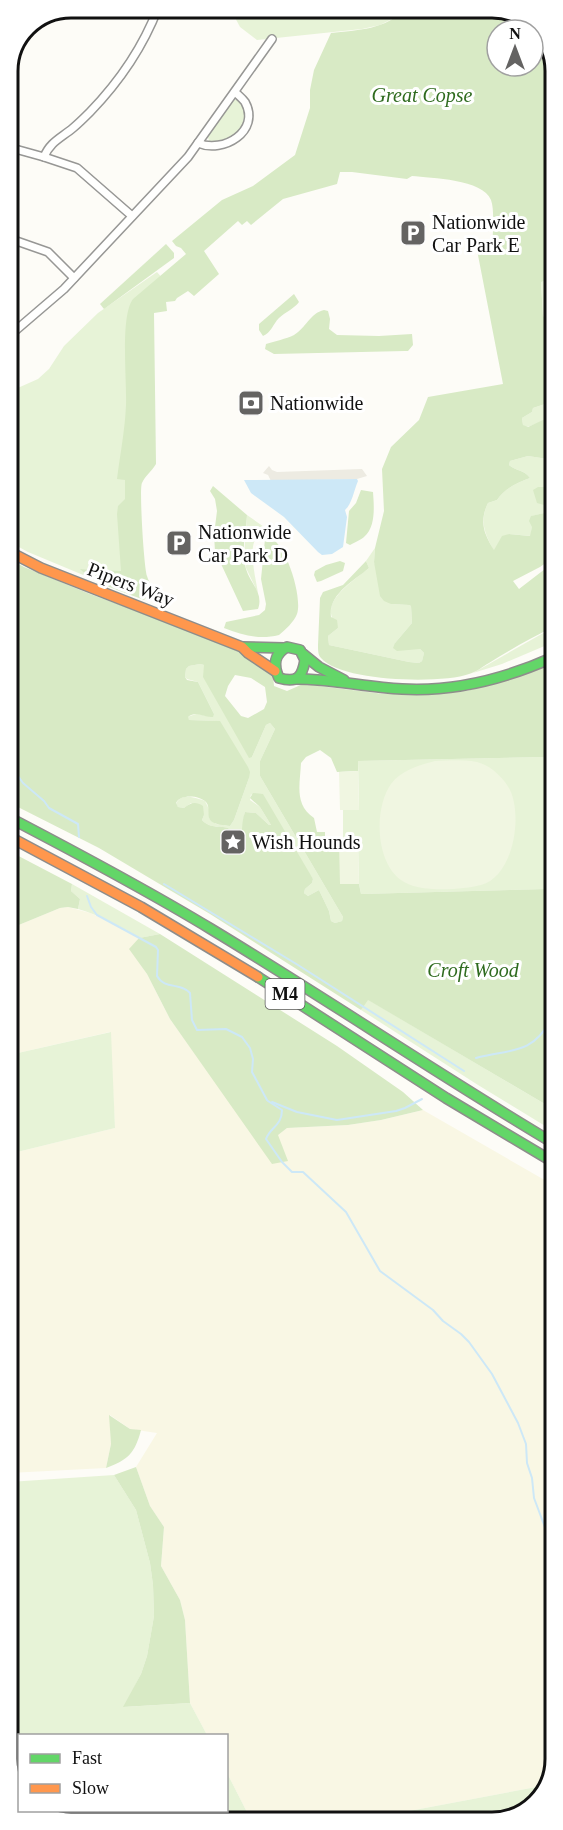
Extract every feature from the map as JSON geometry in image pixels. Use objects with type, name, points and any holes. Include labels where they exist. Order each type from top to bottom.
[{"type":"main road","name":"Pipers Way","points":[[18,556],[41,568],[242,647],[284,648]]},
{"type":"main road","name":"Pipers Way","points":[[242,647],[275,671]]},
{"type":"main road","points":[[346,682],[319,667],[293,647],[284,648],[276,657],[275,671],[279,678],[285,680],[346,682],[401,689],[456,687],[501,678],[545,661]]},
{"type":"main road","points":[[296,679],[304,666],[303,654]]},
{"type":"main road","name":"M4","points":[[18,822],[98,864],[205,926],[332,1004],[460,1088],[545,1138]]},
{"type":"main road","name":"M4","points":[[18,841],[211,949],[444,1097],[545,1157]]},
{"type":"street","points":[[44,157],[54,141],[74,128],[112,87],[133,58],[153,18]]},
{"type":"street","points":[[18,328],[74,278],[188,157],[272,39]]},
{"type":"street","points":[[198,143],[214,147],[223,146],[242,133],[247,109],[235,92]]},
{"type":"street","points":[[18,150],[77,168],[132,216]]},
{"type":"street","points":[[18,242],[48,252],[74,278]]},
{"type":"shaded area","points":[[269,466],[277,472],[362,469],[367,476],[357,479],[271,481],[268,475],[263,473]]},
{"type":"shaded area","points":[[68,907],[90,913],[139,938],[130,949],[147,974],[170,1019],[216,1083],[278,1134],[287,1128],[348,1125],[423,1110],[545,1180],[545,1766],[537,1787],[404,1812],[247,1812],[228,1775],[228,1734],[206,1734],[190,1703],[185,1620],[180,1600],[161,1566],[164,1527],[150,1506],[136,1467],[157,1433],[130,1429],[110,1415],[111,1444],[106,1468],[18,1473],[18,1152],[115,1128],[110,1032],[18,1053],[18,925],[60,908]]},
{"type":"green space","points":[[235,18],[394,18],[380,25],[362,29],[257,40],[240,27]]},
{"type":"green space","name":"Great Copse","points":[[394,18],[485,18],[485,78],[545,78],[545,280],[541,282],[543,316],[545,317],[545,404],[533,408],[532,412],[522,418],[523,425],[528,427],[545,420],[545,459],[528,456],[510,461],[509,465],[526,473],[530,478],[512,486],[497,500],[488,503],[483,522],[485,533],[494,550],[502,536],[509,534],[530,536],[531,516],[544,513],[544,505],[537,503],[533,490],[545,487],[545,563],[513,581],[519,589],[545,569],[545,632],[475,672],[437,679],[392,679],[349,672],[332,666],[321,658],[318,652],[320,598],[323,592],[343,585],[366,561],[369,568],[343,589],[334,601],[331,617],[337,620],[338,628],[328,636],[329,645],[409,662],[422,661],[424,653],[420,649],[397,651],[393,648],[412,623],[411,606],[391,604],[380,596],[374,562],[384,511],[382,469],[391,447],[419,420],[428,397],[503,384],[477,250],[493,247],[492,205],[486,193],[467,184],[412,176],[407,179],[340,172],[337,184],[283,199],[251,225],[247,221],[242,225],[238,221],[204,251],[219,274],[194,296],[188,291],[175,301],[166,302],[167,311],[154,313],[156,464],[142,483],[141,499],[146,570],[148,579],[154,588],[144,600],[102,583],[80,569],[121,571],[117,514],[118,506],[125,499],[125,480],[117,479],[124,433],[125,334],[129,307],[133,299],[186,254],[172,241],[222,200],[253,186],[295,155],[310,108],[310,90],[314,70],[331,33],[381,25]]},
{"type":"green space","points":[[232,100],[239,100],[242,105],[244,121],[230,139],[210,143],[207,135]]},
{"type":"green space","points":[[166,244],[174,253],[174,258],[104,309],[100,304]]},
{"type":"green space","points":[[157,272],[163,279],[140,302],[121,572],[81,569],[88,577],[18,546],[18,387],[38,379],[49,369],[64,346],[98,313]]},
{"type":"green space","points":[[545,280],[545,317],[543,316],[541,281]]},
{"type":"green space","points":[[294,294],[299,302],[279,318],[270,331],[263,336],[259,330],[259,324]]},
{"type":"green space","points":[[324,310],[328,311],[329,329],[337,335],[412,334],[413,345],[408,351],[274,354],[265,349],[266,344],[294,335],[315,314]]},
{"type":"green space","points":[[545,404],[545,420],[524,427],[522,418],[532,412],[533,408]]},
{"type":"green space","points":[[528,456],[545,459],[545,487],[538,487],[544,504],[544,513],[532,516],[531,536],[509,534],[494,551],[484,528],[484,516],[488,503],[497,500],[508,489],[530,478],[526,473],[509,465],[510,461]]},
{"type":"green space","points":[[213,486],[247,515],[245,562],[248,574],[258,593],[258,609],[243,611],[215,551],[217,511],[215,499],[210,491]]},
{"type":"green space","points":[[361,490],[373,492],[374,510],[371,528],[364,537],[350,545],[346,543],[349,511],[356,503]]},
{"type":"green space","points":[[247,515],[267,529],[257,536],[253,550],[258,593],[246,568],[244,556]]},
{"type":"green space","points":[[267,536],[280,547],[291,570],[297,595],[296,617],[279,635],[251,636],[224,628],[226,622],[259,615],[265,610],[261,579]]},
{"type":"green space","points":[[375,548],[374,562],[391,604],[411,606],[412,623],[395,643],[420,649],[424,653],[419,663],[329,645],[328,636],[338,628],[331,615],[332,604],[346,587],[369,568],[366,561]]},
{"type":"green space","points":[[340,561],[345,563],[343,571],[317,582],[315,571]]},
{"type":"green space","name":"Croft Wood","points":[[18,564],[90,594],[200,634],[250,657],[273,675],[274,686],[287,691],[303,684],[384,694],[467,691],[545,666],[545,823],[544,757],[358,761],[358,771],[337,772],[331,758],[320,750],[306,757],[301,763],[299,786],[303,807],[314,818],[317,832],[325,832],[325,840],[343,840],[343,843],[340,843],[341,884],[359,884],[361,894],[545,889],[545,1104],[368,1000],[361,1010],[210,914],[99,848],[18,807]],"holes":[[[204,665],[203,677],[249,758],[252,757],[266,725],[270,723],[275,729],[260,761],[260,776],[343,917],[342,921],[335,923],[331,921],[319,890],[308,896],[304,893],[313,879],[263,794],[253,793],[250,798],[260,807],[271,825],[256,813],[245,812],[238,848],[236,852],[227,854],[223,846],[230,829],[205,823],[202,820],[203,806],[200,804],[193,803],[184,808],[178,807],[176,803],[181,798],[190,796],[199,798],[206,802],[211,821],[230,826],[250,772],[220,721],[189,720],[188,717],[194,714],[209,717],[213,717],[214,714],[198,682],[187,680],[185,677],[189,666]],[[235,675],[251,678],[265,687],[267,702],[264,709],[248,718],[241,716],[225,696]]]},
{"type":"green space","points":[[545,632],[545,646],[502,664],[473,673]]},
{"type":"green space","points":[[204,665],[204,671],[252,757],[266,725],[270,723],[275,729],[260,761],[260,776],[343,917],[342,921],[335,923],[331,921],[319,890],[308,896],[304,893],[313,879],[251,794],[250,800],[260,807],[271,825],[256,813],[245,812],[238,848],[236,852],[227,854],[224,843],[230,829],[205,823],[202,820],[204,815],[191,803],[184,808],[176,804],[178,800],[185,797],[205,801],[209,809],[209,818],[216,824],[230,826],[249,778],[217,721],[189,720],[187,717],[199,713],[205,716],[214,714],[198,682],[185,677],[189,666]]},
{"type":"green space","points":[[544,757],[545,889],[361,894],[358,843],[343,843],[343,810],[359,809],[358,761]]},
{"type":"green space","points":[[460,760],[479,763],[496,772],[510,790],[514,802],[515,830],[508,859],[492,880],[481,885],[451,889],[417,887],[401,880],[386,860],[380,834],[385,794],[400,775],[435,761]]},
{"type":"green space","points":[[358,771],[359,810],[340,810],[339,772]]},
{"type":"green space","points":[[339,843],[358,843],[359,884],[340,884]]},
{"type":"green space","points":[[18,856],[72,884],[71,891],[80,899],[78,909],[60,908],[18,925]]},
{"type":"green space","points":[[72,884],[160,934],[139,938],[117,925],[78,909],[80,899],[71,891]]},
{"type":"green space","points":[[160,934],[337,1046],[403,1092],[423,1110],[348,1125],[287,1128],[278,1135],[288,1161],[272,1164],[170,1019],[147,974],[129,949],[139,938]]},
{"type":"green space","points":[[367,999],[545,1104],[545,1126],[478,1085],[361,1010]]},
{"type":"green space","points":[[111,1032],[115,1128],[18,1152],[18,1053]]},
{"type":"green space","points":[[109,1415],[130,1429],[141,1430],[130,1455],[106,1468],[111,1444]]},
{"type":"green space","points":[[136,1467],[150,1506],[164,1527],[161,1566],[180,1600],[185,1620],[190,1703],[123,1707],[141,1674],[147,1656],[154,1616],[150,1563],[136,1510],[114,1475]]},
{"type":"green space","points":[[114,1475],[136,1510],[150,1563],[153,1585],[154,1616],[147,1656],[141,1674],[124,1707],[190,1703],[206,1734],[18,1734],[18,1481]]},
{"type":"green space","points":[[228,1775],[247,1812],[228,1812]]},
{"type":"green space","points":[[537,1787],[522,1803],[499,1812],[404,1812]]},
{"type":"water","points":[[357,479],[351,501],[345,510],[347,517],[343,547],[332,554],[322,555],[284,517],[251,493],[244,480]]},
{"type":"waterway","points":[[18,776],[49,808],[78,824],[79,837]]},
{"type":"waterway","points":[[164,884],[298,965],[464,1071]]},
{"type":"waterway","points":[[87,896],[97,915],[156,947],[158,950],[157,976],[164,983],[190,993],[192,1020],[197,1030],[226,1029],[242,1037],[250,1048],[253,1059],[252,1072],[267,1100]]},
{"type":"waterway","points":[[476,1058],[519,1049],[535,1040],[545,1029]]},
{"type":"waterway","points":[[272,1102],[297,1112],[337,1120],[396,1111],[422,1099]]},
{"type":"waterway","points":[[268,1101],[282,1110],[280,1120],[266,1139],[282,1162],[292,1172],[303,1172],[346,1212],[380,1271],[461,1334],[492,1374],[518,1423],[526,1444],[534,1498],[545,1527]]},
{"type":"traffic: fast","points":[[242,647],[284,648]]},
{"type":"traffic: fast","points":[[287,647],[300,650],[305,660],[298,678],[290,680],[279,678],[276,669],[277,656],[287,647]]},
{"type":"traffic: fast","points":[[303,654],[319,667],[344,680]]},
{"type":"traffic: fast","points":[[296,679],[402,689],[441,688],[498,678],[545,661]]},
{"type":"traffic: fast","points":[[18,822],[136,885],[211,929],[545,1138]]},
{"type":"traffic: fast","points":[[258,977],[446,1098],[545,1157]]},
{"type":"traffic: slow","points":[[18,556],[41,568],[242,647],[275,671]]},
{"type":"traffic: slow","points":[[18,841],[141,907],[258,977]]},
{"type":"place","name":"Nationwide Car Park E","points":[[413,233]]},
{"type":"place","name":"Nationwide","points":[[251,403]]},
{"type":"place","name":"Nationwide Car Park D","points":[[179,543]]},
{"type":"place","name":"Wish Hounds","points":[[233,842]]}]
